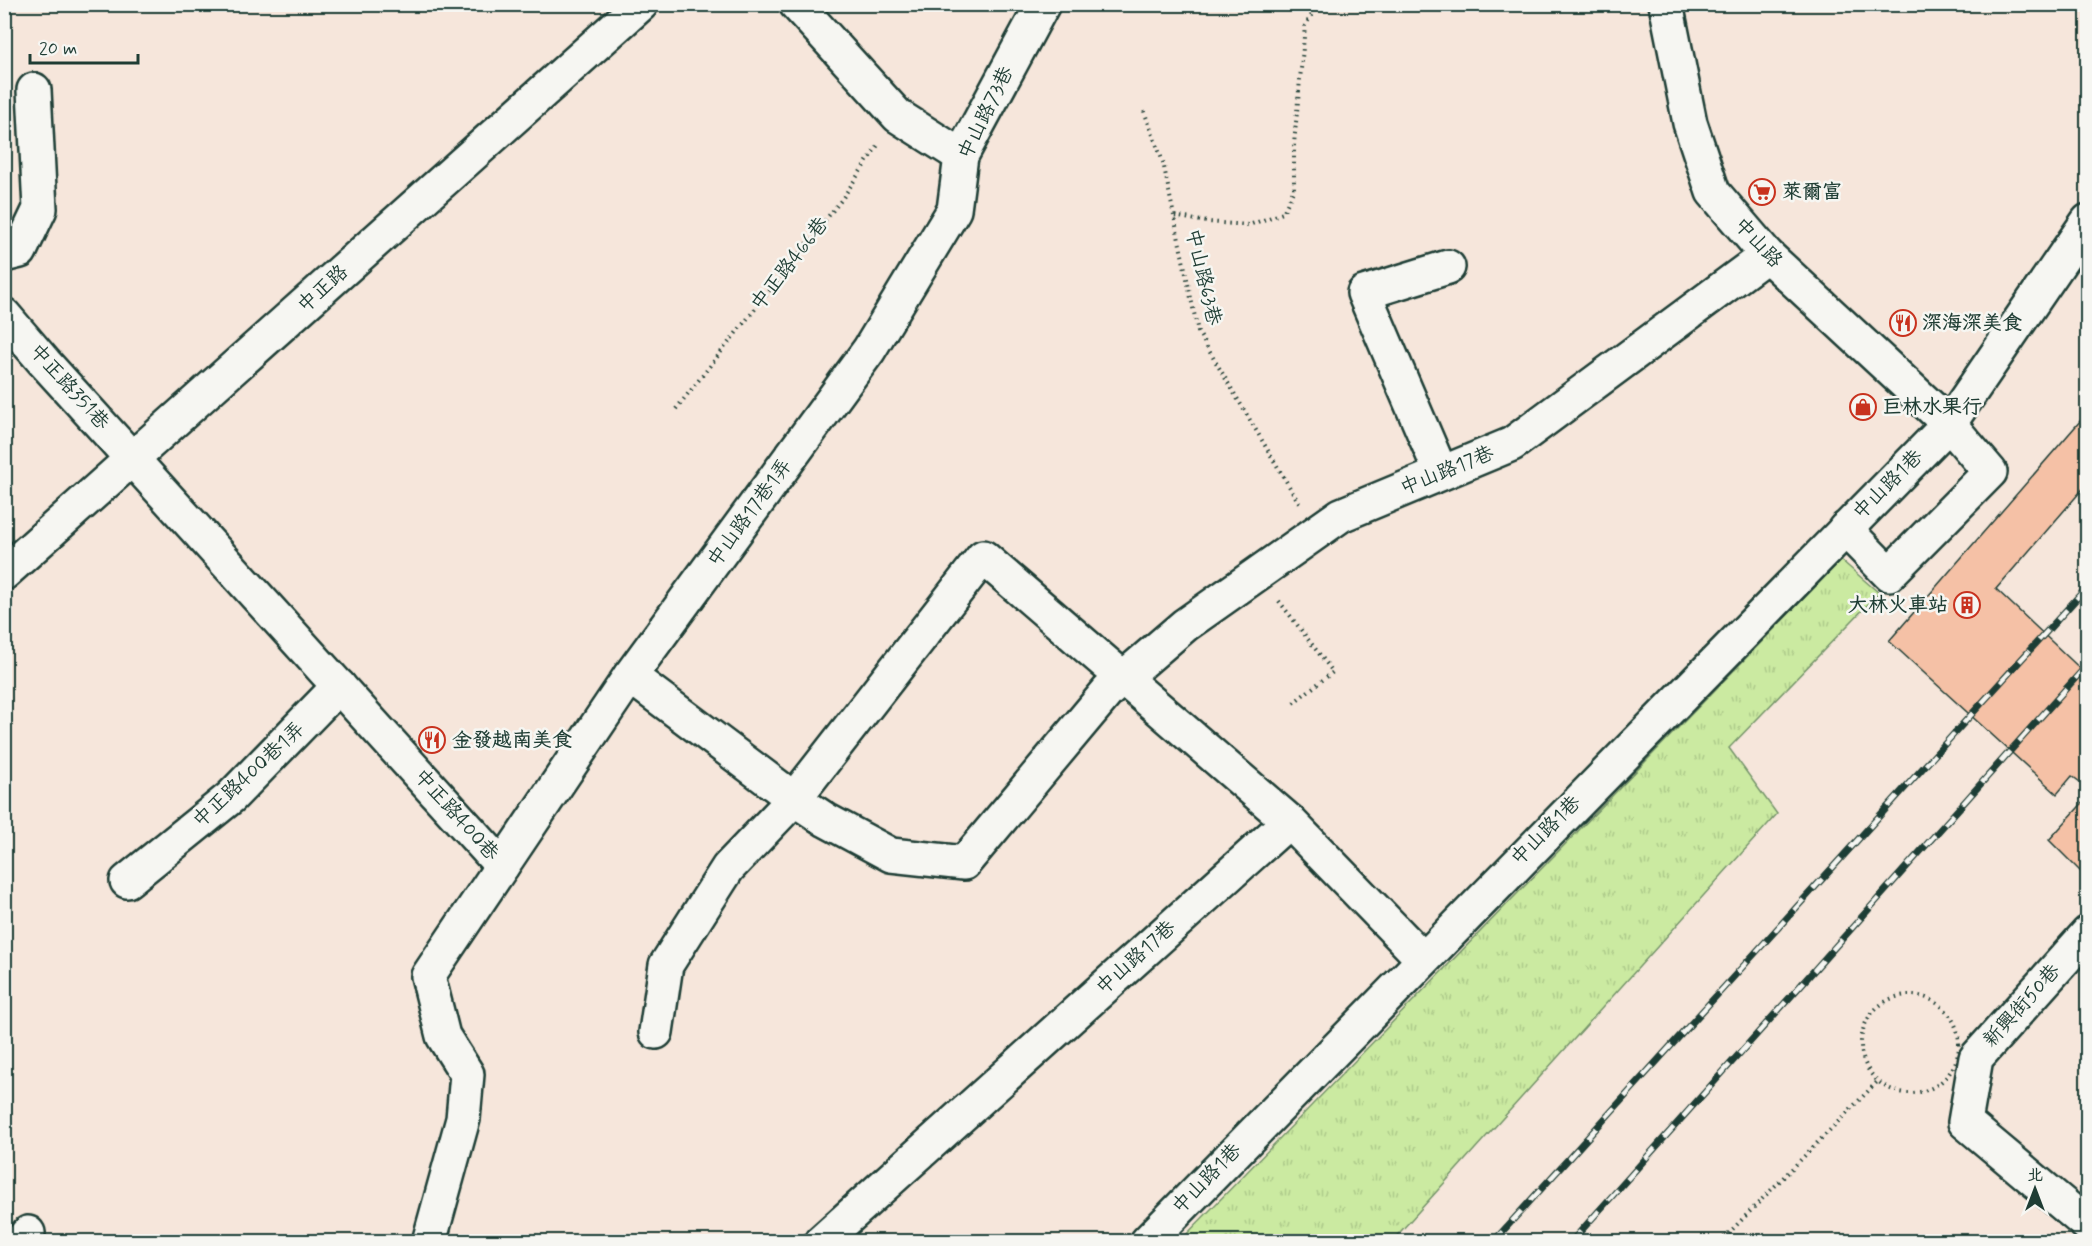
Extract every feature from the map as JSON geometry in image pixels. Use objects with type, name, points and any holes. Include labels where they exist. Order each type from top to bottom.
[{"type":"street","name":"中正路","points":[[4,573],[641,4]]},
{"type":"street","points":[[796,4],[898,116],[961,156]]},
{"type":"street","name":"中山路73巷","points":[[869,350],[954,210],[961,156],[1043,4]]},
{"type":"street","name":"中山路","points":[[1666,4],[1690,123],[1713,192],[1767,255],[1948,423],[1990,472],[1889,574],[1845,529]]},
{"type":"street","points":[[4,255],[20,251],[40,209],[34,90]]},
{"type":"street","name":"中山路1巷","points":[[1146,1242],[1948,423],[2088,221]]},
{"type":"street","name":"中山路17巷","points":[[794,799],[891,855],[964,863],[1108,691],[1185,625],[1341,515],[1512,444],[1767,255]]},
{"type":"street","points":[[1441,473],[1364,293],[1448,267]]},
{"type":"street","name":"中正路351巷","points":[[4,315],[134,459]]},
{"type":"street","name":"中山路17巷1弄","points":[[502,866],[630,676],[869,350]]},
{"type":"street","name":"中正路400巷","points":[[134,459],[502,866],[428,976],[443,1036],[467,1074],[463,1119],[429,1242]]},
{"type":"street","points":[[656,1032],[666,965],[728,868],[794,799],[983,557],[1289,821],[1422,958]]},
{"type":"street","points":[[630,676],[794,799]]},
{"type":"street","name":"中正路400巷1弄","points":[[127,882],[231,797],[339,686]]},
{"type":"street","name":"中山路17巷","points":[[821,1242],[1289,821]]},
{"type":"street","name":"新興街50巷","points":[[2088,933],[1976,1058],[1965,1122],[2088,1225]]},
{"type":"path","name":"中山路63巷","points":[[1316,532],[1198,332],[1174,216],[1207,222],[1249,225],[1282,213],[1294,189],[1294,144],[1305,26],[1318,4]]},
{"type":"path","points":[[1144,111],[1162,162],[1174,216]]},
{"type":"path","name":"中正路466巷","points":[[676,408],[842,199],[898,116]]},
{"type":"path","points":[[1258,574],[1334,672],[1293,703]]},
{"type":"path","points":[[1905,995],[1922,996],[1937,1002],[1949,1014],[1958,1036],[1957,1060],[1950,1074],[1923,1091],[1907,1093],[1892,1089],[1878,1081],[1868,1069],[1862,1053],[1861,1037],[1866,1021],[1876,1008],[1890,999],[1905,995]]},
{"type":"path","points":[[1720,1242],[1878,1081]]},
{"type":"green space","points":[[1841,560],[1879,593],[1729,748],[1777,814],[1392,1241],[1180,1241]]},
{"type":"building","name":"大林火車站","points":[[2088,412],[2088,483],[1996,589],[2088,676],[2088,788],[2072,776],[2057,794],[1889,641]]},
{"type":"building","points":[[2088,797],[2088,867],[2082,873],[2049,840]]},
{"type":"railway","points":[[1493,1242],[2088,586]]},
{"type":"railway","points":[[1571,1242],[2088,664]]},
{"type":"place","name":"萊爾富","points":[[1762,192]]},
{"type":"place","name":"深海深美食","points":[[1903,323]]},
{"type":"place","name":"巨林水果行","points":[[1863,407]]},
{"type":"place","name":"大林火車站","points":[[1967,605]]},
{"type":"place","name":"金發越南美食","points":[[432,740]]}]
